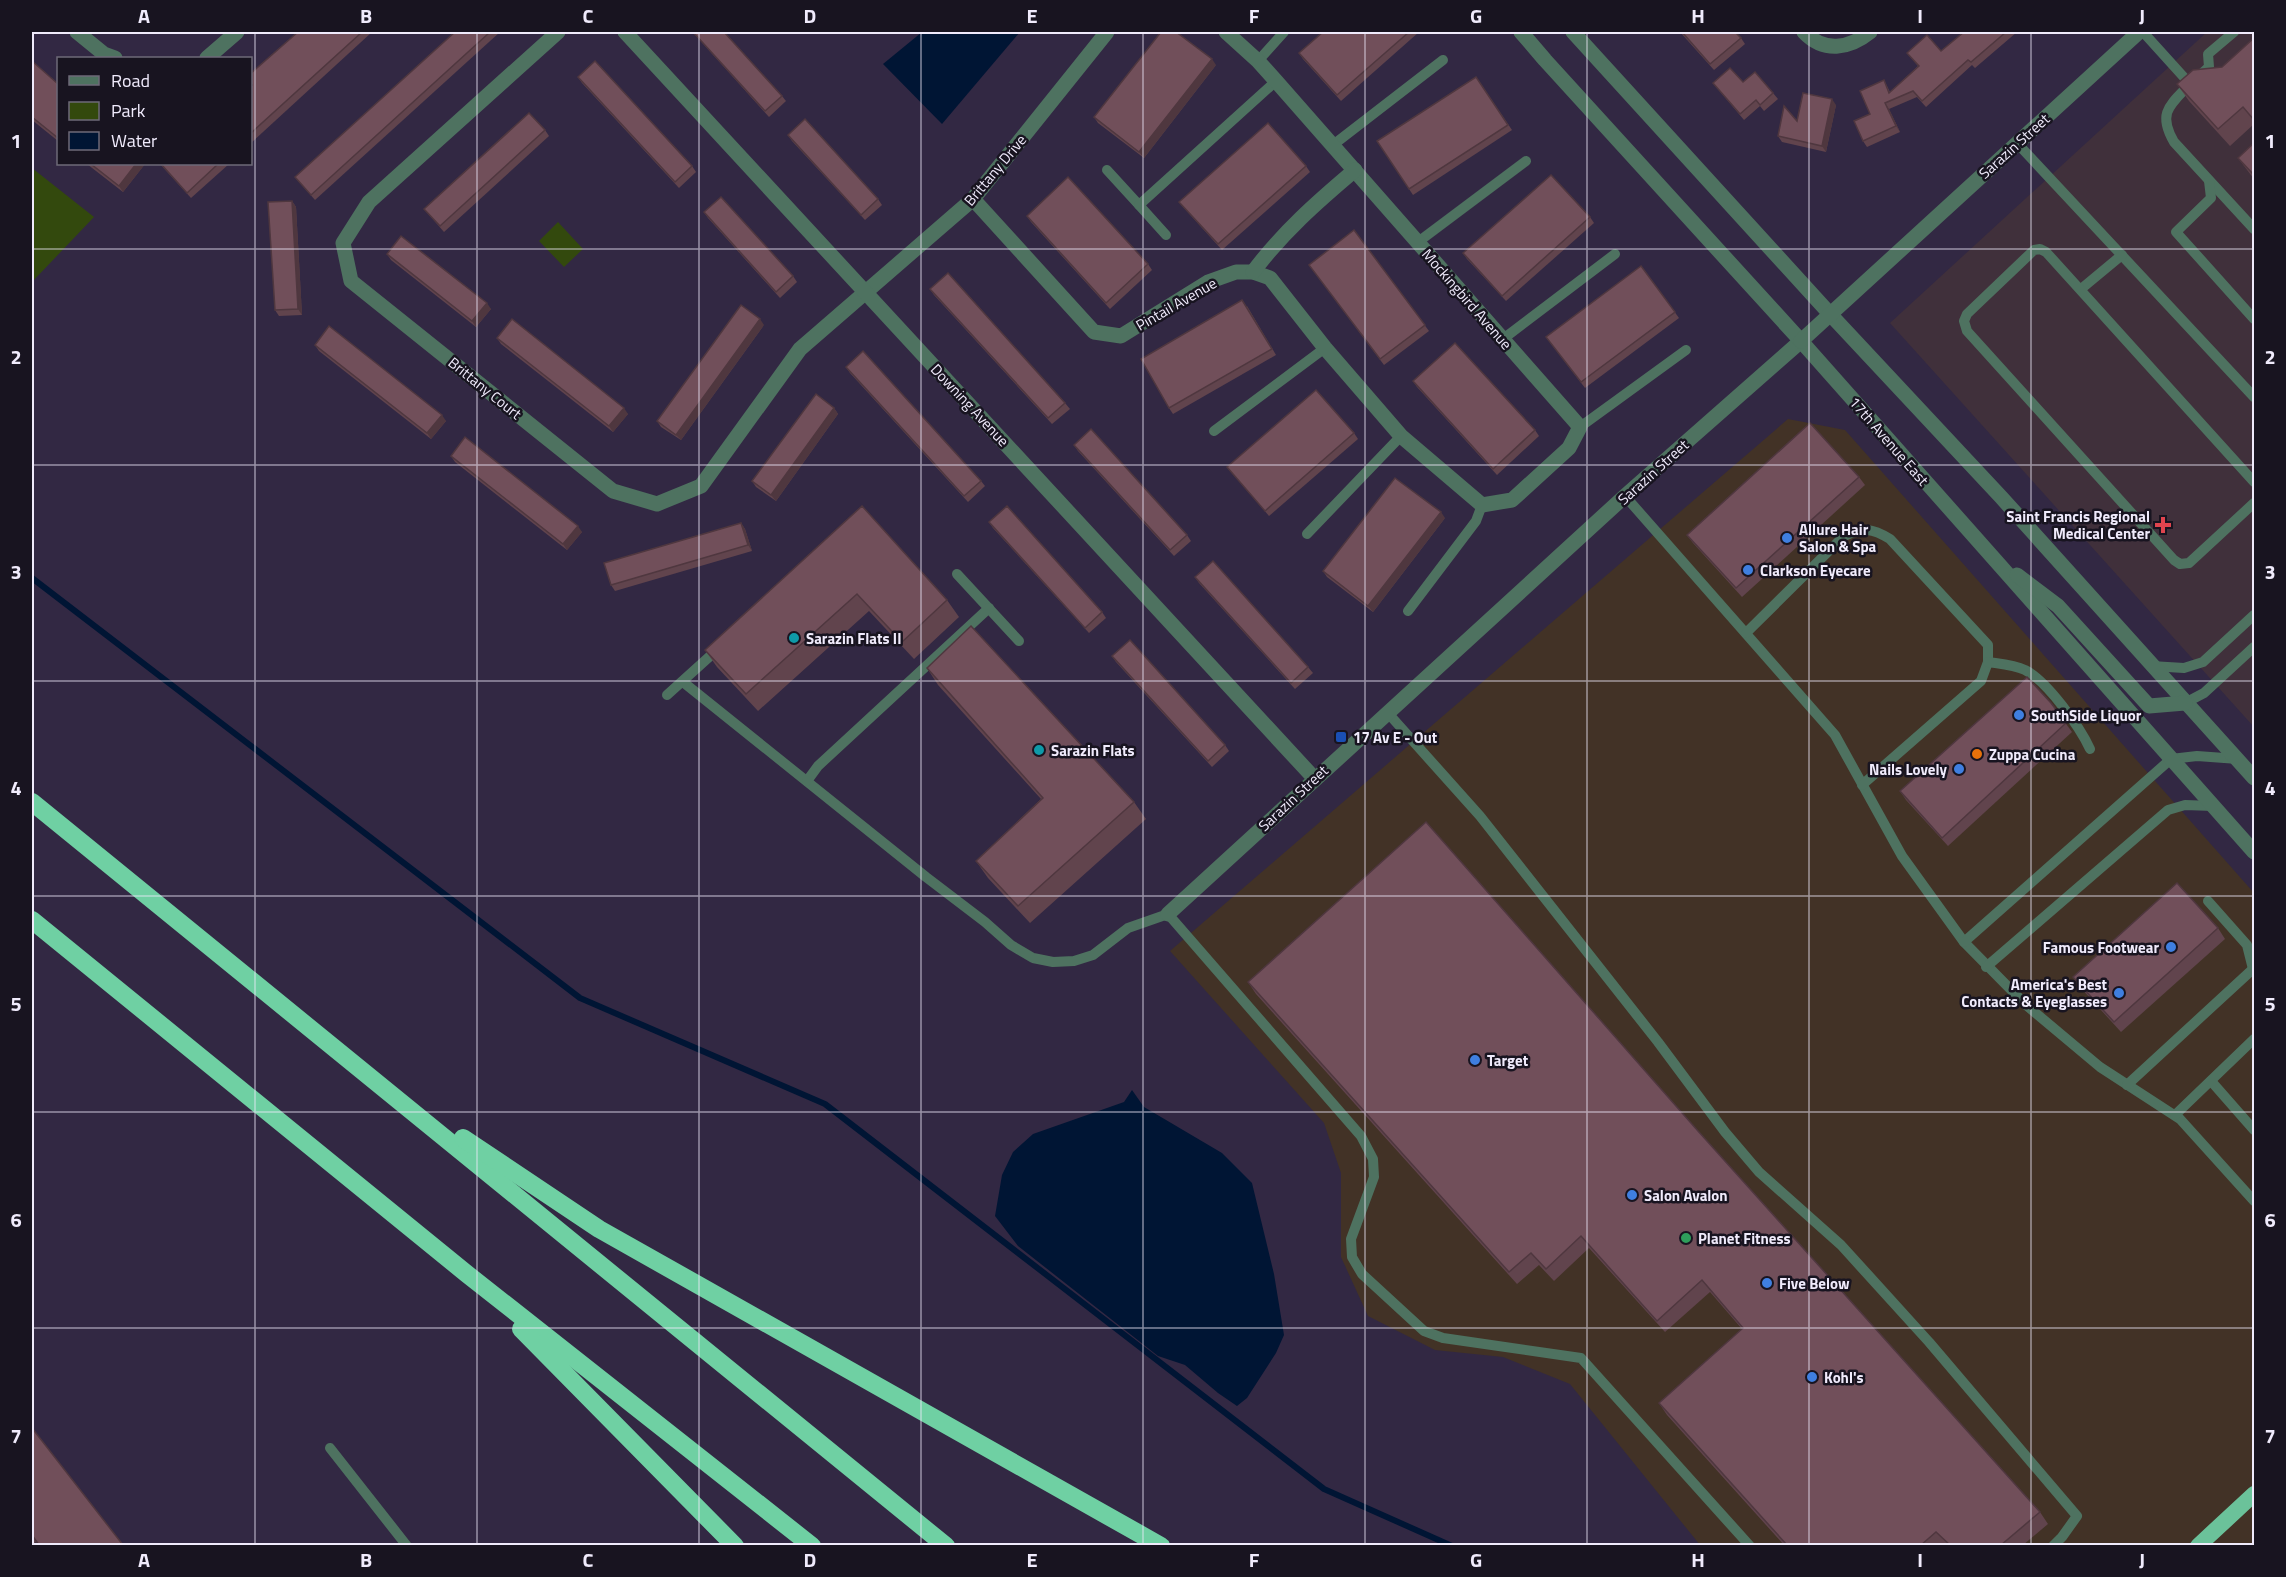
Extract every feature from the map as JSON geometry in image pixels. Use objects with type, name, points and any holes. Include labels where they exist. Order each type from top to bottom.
[{"type":"highway","points":[[32,802],[946,1545]]},
{"type":"highway","points":[[32,920],[467,1274],[812,1545]]},
{"type":"highway","points":[[199,937],[441,1124],[599,1229],[1161,1545]]},
{"type":"highway","points":[[467,1274],[735,1545]]},
{"type":"highway","points":[[2198,1545],[2254,1494]]},
{"type":"street","points":[[77,32],[104,54],[112,57]]},
{"type":"street","points":[[208,57],[237,32]]},
{"type":"street","name":"Brittany Court","points":[[558,32],[369,202],[343,243],[351,281],[614,491],[657,504],[701,486],[800,349],[865,291]]},
{"type":"street","name":"Downing Avenue","points":[[625,32],[1314,778]]},
{"type":"street","name":"Brittany Drive","points":[[865,291],[973,199],[1107,32]]},
{"type":"street","name":"Mockingbird Avenue","points":[[1226,32],[1276,81],[1580,427]]},
{"type":"street","name":"17th Avenue East","points":[[1521,32],[1801,341],[2254,852]]},
{"type":"street","points":[[1573,32],[1830,314],[2001,497],[2184,703],[2254,778]]},
{"type":"street","points":[[1804,32],[1810,38],[1826,46],[1843,47],[1858,41],[1870,32]]},
{"type":"street","name":"Sarazin Street","points":[[1168,914],[1314,778],[1625,496],[1801,341],[2141,32]]},
{"type":"street","points":[[1355,170],[1280,237],[1252,272],[1270,278],[1325,348],[1401,436],[1482,505],[1512,500],[1569,448],[1580,427]]},
{"type":"street","name":"Pintail Avenue","points":[[973,199],[1094,332],[1121,336],[1208,282],[1236,272],[1252,272]]},
{"type":"street","points":[[1990,555],[2058,606],[2149,706],[2184,703]]},
{"type":"lane","points":[[1258,61],[1284,32]]},
{"type":"lane","points":[[2141,32],[2190,84]]},
{"type":"lane","points":[[2235,32],[2208,54],[2214,69],[2190,84],[2173,102],[2166,114],[2166,128],[2174,142],[2254,229]]},
{"type":"lane","points":[[1333,145],[1443,60]]},
{"type":"lane","points":[[1139,205],[1276,81]]},
{"type":"lane","points":[[2017,143],[2254,397]]},
{"type":"lane","points":[[1418,243],[1526,161]]},
{"type":"lane","points":[[1107,170],[1166,235]]},
{"type":"lane","points":[[2209,181],[2211,198],[2176,232],[2254,319]]},
{"type":"lane","points":[[2254,482],[2046,252],[2040,249],[2034,250],[1979,300],[1967,314],[1964,321],[1967,331],[2180,564],[2188,563],[2254,503]]},
{"type":"lane","points":[[1503,339],[1615,254]]},
{"type":"lane","points":[[2081,289],[2122,255]]},
{"type":"lane","points":[[1214,431],[1325,348]]},
{"type":"lane","points":[[1580,427],[1686,350]]},
{"type":"lane","points":[[1307,534],[1401,436]]},
{"type":"lane","points":[[1625,496],[1835,735],[1902,856],[1964,942],[1986,967],[2026,1005],[2100,1067],[2175,1115],[2254,1201]]},
{"type":"lane","points":[[1408,611],[1476,521],[1482,505]]},
{"type":"lane","points":[[1746,633],[1844,536],[1858,530],[1876,530],[1890,539],[1988,645],[1988,662],[1981,681],[1862,785]]},
{"type":"lane","points":[[957,574],[1019,641]]},
{"type":"lane","points":[[807,781],[818,766],[989,608]]},
{"type":"lane","points":[[2151,666],[2184,669],[2203,662],[2254,615]]},
{"type":"lane","points":[[667,695],[729,639]]},
{"type":"lane","points":[[2184,703],[2204,693],[2254,647]]},
{"type":"lane","points":[[1988,662],[2027,671],[2041,682],[2082,730],[2091,749]]},
{"type":"lane","points":[[683,681],[1011,945],[1033,957],[1053,962],[1074,961],[1093,955],[1128,928],[1168,914],[1361,1136],[1373,1159],[1374,1177],[1351,1239],[1352,1257],[1362,1274],[1424,1331],[1443,1338],[1581,1358],[1750,1545]]},
{"type":"lane","points":[[1387,712],[1480,816],[1759,1172],[1841,1245],[1936,1351],[2077,1516],[2062,1537],[2053,1545]]},
{"type":"lane","points":[[1964,942],[2170,759],[2197,756],[2238,759]]},
{"type":"lane","points":[[1986,967],[2168,810],[2186,805],[2213,806]]},
{"type":"lane","points":[[2127,1084],[2254,970],[2247,945],[2208,901]]},
{"type":"lane","points":[[2175,1115],[2254,1039]]},
{"type":"lane","points":[[2211,1081],[2254,1130]]},
{"type":"lane","points":[[330,1448],[406,1545]]},
{"type":"shaded area","name":"Saint Francis Regional Medical Center","points":[[2207,32],[2254,32],[2254,727],[1890,323]]},
{"type":"shaded area","points":[[1788,419],[1845,430],[2254,893],[2254,1545],[1700,1545],[1570,1384],[1503,1357],[1435,1350],[1368,1316],[1341,1257],[1341,1173],[1324,1123],[1170,951]]},
{"type":"green space","points":[[32,168],[94,217],[32,282]]},
{"type":"green space","points":[[558,222],[583,249],[564,267],[539,241]]},
{"type":"water","points":[[922,32],[1020,32],[942,124],[883,64]]},
{"type":"water","points":[[1132,1090],[1144,1107],[1222,1153],[1252,1183],[1274,1274],[1284,1335],[1276,1353],[1247,1398],[1237,1406],[1185,1365],[1158,1356],[1018,1246],[995,1216],[1002,1175],[1013,1152],[1033,1134],[1124,1102]]},
{"type":"building","points":[[298,32],[362,32],[252,132],[252,72]]},
{"type":"building","points":[[455,32],[490,32],[311,195],[295,177]]},
{"type":"building","points":[[693,32],[724,32],[782,96],[765,111]]},
{"type":"building","points":[[1161,32],[1176,32],[1212,59],[1139,152],[1094,117]]},
{"type":"building","points":[[1323,32],[1409,32],[1337,95],[1299,53]]},
{"type":"building","points":[[1682,32],[1735,32],[1741,38],[1710,64]]},
{"type":"building","points":[[1964,32],[2006,32],[1971,62],[1968,60],[1922,101],[1913,91],[1885,103],[1896,126],[1863,141],[1854,121],[1870,114],[1860,91],[1884,80],[1889,93],[1919,66],[1907,53],[1927,35],[1941,51]]},
{"type":"building","points":[[2254,38],[2254,120],[2243,107],[2218,129],[2177,84],[2193,70],[2222,67]]},
{"type":"building","points":[[32,61],[57,83],[57,137],[32,117]]},
{"type":"building","points":[[595,61],[692,166],[675,182],[578,77]]},
{"type":"building","points":[[1730,68],[1743,82],[1755,72],[1773,93],[1760,105],[1756,100],[1740,114],[1713,83]]},
{"type":"building","points":[[1476,77],[1508,125],[1409,189],[1377,141]]},
{"type":"building","points":[[1803,93],[1832,99],[1822,146],[1778,136],[1784,106],[1797,121]]},
{"type":"building","points":[[529,113],[545,130],[440,226],[424,209]]},
{"type":"building","points":[[805,119],[878,199],[861,215],[788,135]]},
{"type":"building","points":[[1268,123],[1306,166],[1218,244],[1179,202]]},
{"type":"building","points":[[2254,143],[2254,175],[2238,158]]},
{"type":"building","points":[[92,165],[135,165],[119,186]]},
{"type":"building","points":[[162,165],[217,165],[187,193]]},
{"type":"building","points":[[1551,175],[1590,217],[1502,296],[1463,253]]},
{"type":"building","points":[[1068,177],[1148,264],[1106,303],[1027,216]]},
{"type":"building","points":[[721,197],[793,276],[776,292],[704,212]]},
{"type":"building","points":[[292,201],[298,309],[275,310],[268,202]]},
{"type":"building","points":[[1354,230],[1425,325],[1380,359],[1309,265]]},
{"type":"building","points":[[401,236],[487,303],[472,321],[387,254]]},
{"type":"building","points":[[1641,266],[1675,312],[1581,382],[1546,337]]},
{"type":"building","points":[[948,273],[1065,403],[1048,418],[930,289]]},
{"type":"building","points":[[1242,300],[1272,349],[1169,408],[1141,359]]},
{"type":"building","points":[[741,305],[760,319],[676,435],[657,421]]},
{"type":"building","points":[[512,319],[624,408],[609,426],[497,338]]},
{"type":"building","points":[[329,326],[442,415],[427,433],[315,345]]},
{"type":"building","points":[[1455,343],[1535,430],[1493,469],[1413,381]]},
{"type":"building","points":[[863,351],[981,481],[964,496],[846,367]]},
{"type":"building","points":[[1316,390],[1354,433],[1265,511],[1227,467]]},
{"type":"building","points":[[816,394],[834,408],[771,495],[752,481]]},
{"type":"building","points":[[1810,423],[1859,477],[1736,588],[1687,535]]},
{"type":"building","points":[[1091,429],[1187,535],[1170,550],[1074,445]]},
{"type":"building","points":[[465,437],[578,526],[563,544],[451,456]]},
{"type":"building","points":[[1395,478],[1441,512],[1368,606],[1323,571]]},
{"type":"building","name":"Sarazin Flats II","points":[[862,506],[947,600],[902,642],[857,594],[746,694],[705,650]]},
{"type":"building","points":[[1007,506],[1102,612],[1085,628],[989,522]]},
{"type":"building","points":[[741,523],[748,545],[611,585],[604,563]]},
{"type":"building","points":[[1213,561],[1308,667],[1291,683],[1195,577]]},
{"type":"building","name":"Sarazin Flats","points":[[971,626],[1134,802],[1018,906],[976,861],[1043,798],[927,668]]},
{"type":"building","points":[[1130,640],[1225,745],[1208,761],[1112,656]]},
{"type":"building","points":[[2027,677],[2066,723],[1942,838],[1900,791]]},
{"type":"building","points":[[1426,822],[1698,1131],[2040,1512],[2001,1545],[1950,1545],[1936,1532],[1921,1545],[1787,1545],[1659,1403],[1743,1328],[1702,1280],[1657,1321],[1581,1236],[1546,1269],[1531,1253],[1509,1272],[1248,982]]},
{"type":"building","points":[[2177,883],[2218,928],[2114,1022],[2073,977]]},
{"type":"building","points":[[32,1428],[123,1545],[39,1545],[32,1535]]},
{"type":"waterway","points":[[32,578],[580,998],[825,1104],[1324,1489],[1452,1546]]},
{"type":"place","name":"Saint Francis Regional Medical Center","points":[[2163,525]]},
{"type":"place","name":"Allure Hair Salon & Spa","points":[[1787,538]]},
{"type":"place","name":"Clarkson Eyecare","points":[[1748,570]]},
{"type":"place","name":"Sarazin Flats II","points":[[794,638]]},
{"type":"place","name":"SouthSide Liquor","points":[[2019,715]]},
{"type":"place","name":"17 Av E - Out","points":[[1341,737]]},
{"type":"place","name":"Sarazin Flats","points":[[1039,750]]},
{"type":"place","name":"Zuppa Cucina","points":[[1977,754]]},
{"type":"place","name":"Nails Lovely","points":[[1959,769]]},
{"type":"place","name":"Famous Footwear","points":[[2171,947]]},
{"type":"place","name":"America's Best Contacts & Eyeglasses","points":[[2119,993]]},
{"type":"place","name":"Target","points":[[1475,1060]]},
{"type":"place","name":"Salon Avalon","points":[[1632,1195]]},
{"type":"place","name":"Planet Fitness","points":[[1686,1238]]},
{"type":"place","name":"Five Below","points":[[1767,1283]]},
{"type":"place","name":"Kohl's","points":[[1812,1377]]}]
